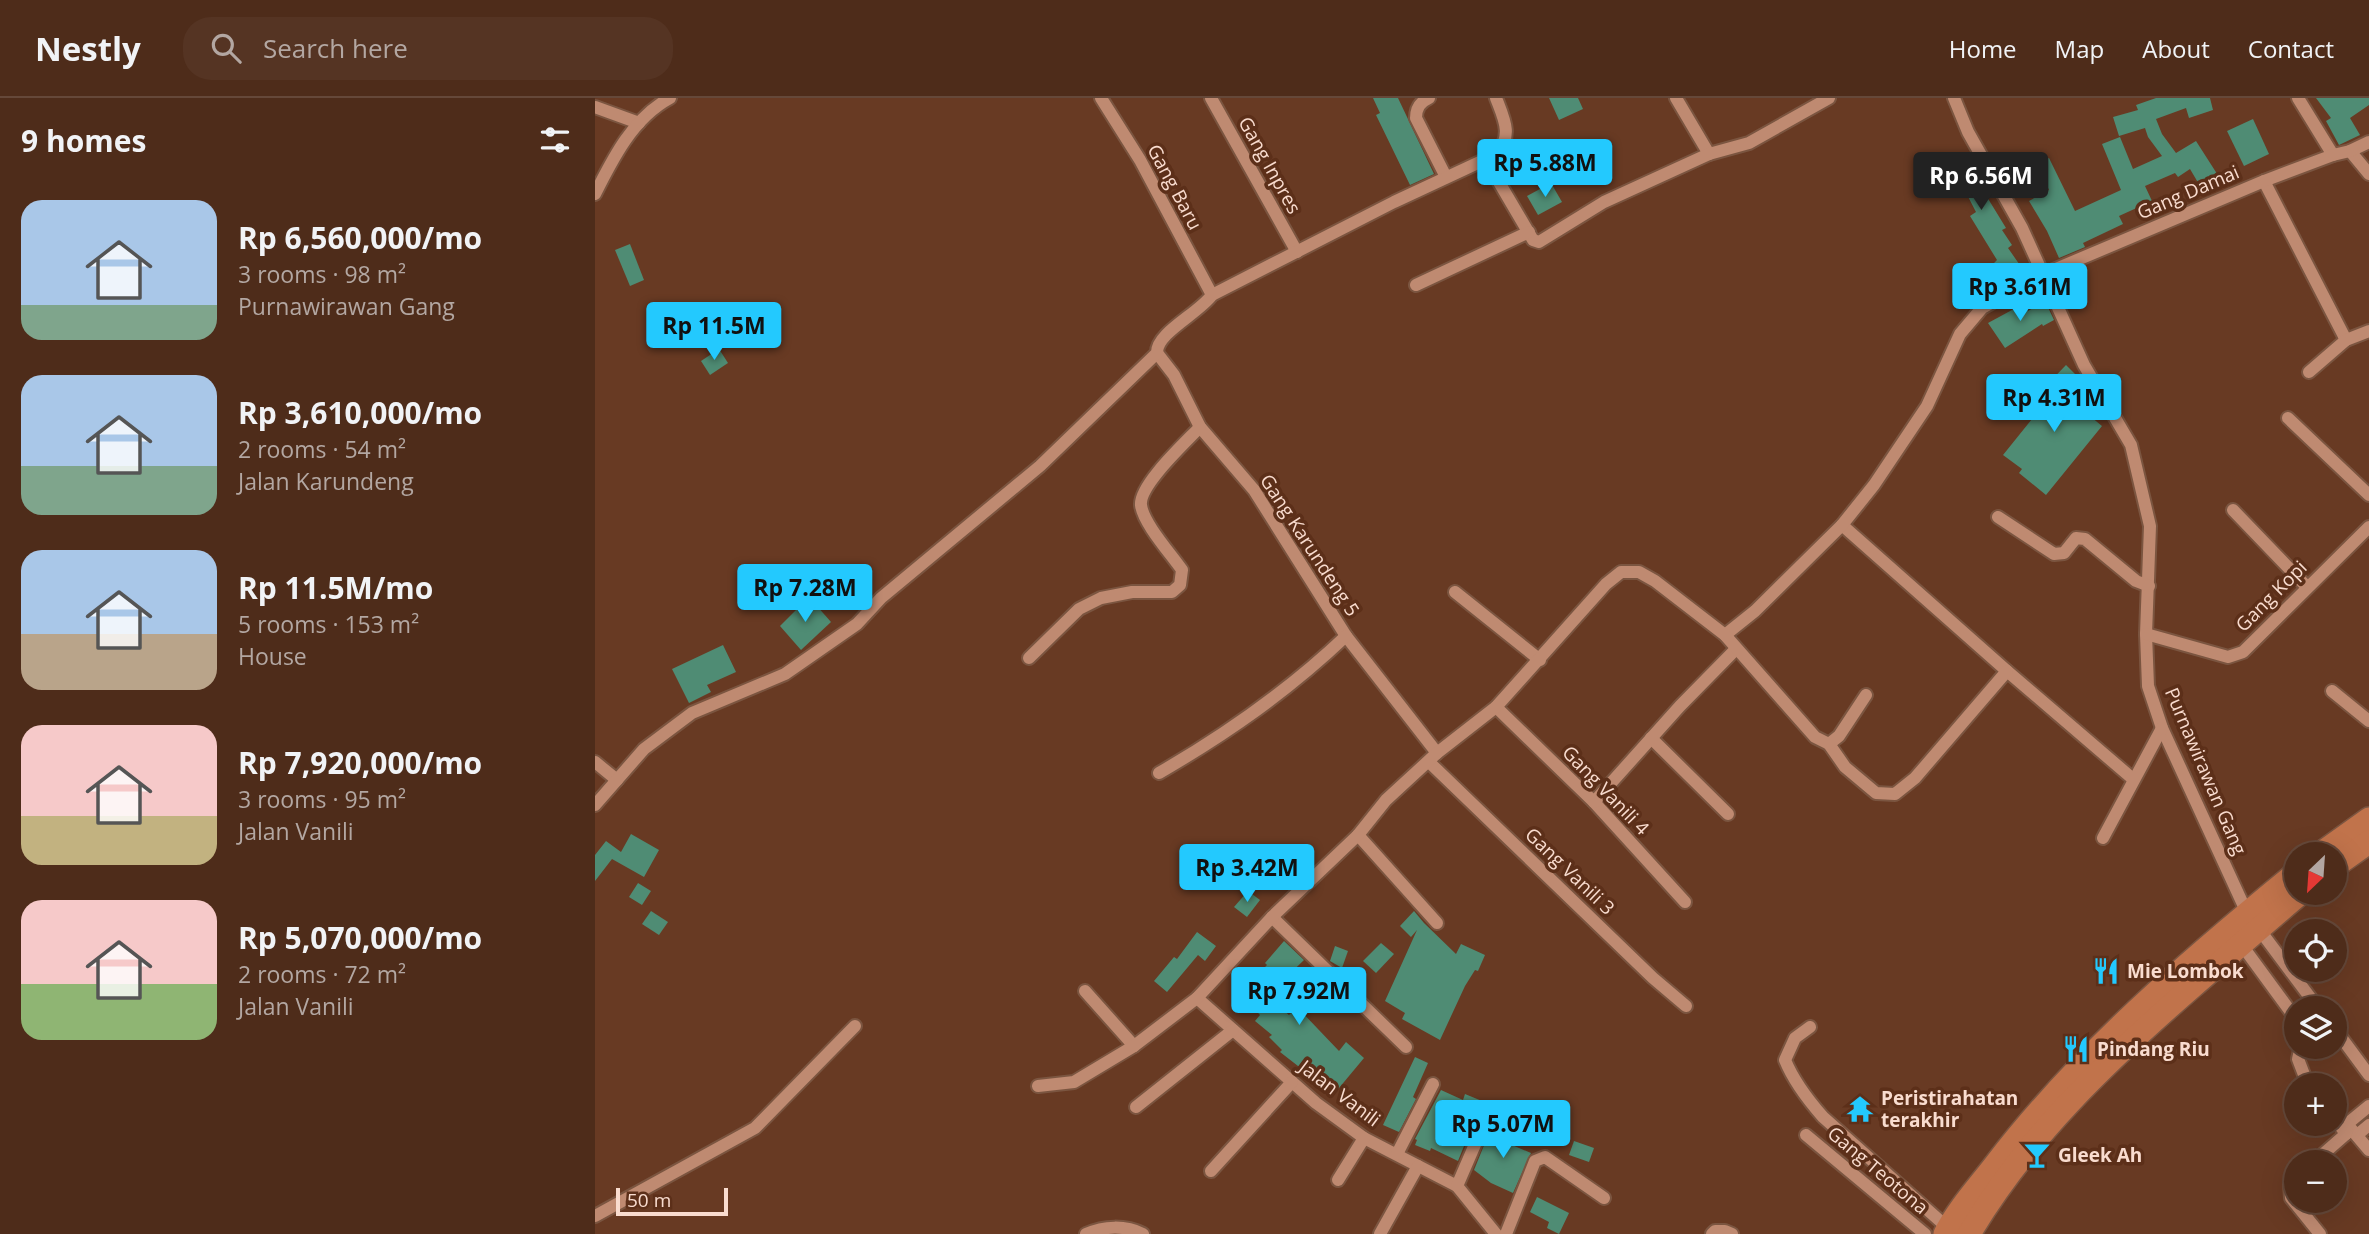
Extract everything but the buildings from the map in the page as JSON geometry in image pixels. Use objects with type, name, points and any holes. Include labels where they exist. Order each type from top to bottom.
[{"type":"main road","points":[[2337,842],[2369,819]]},
{"type":"main road","points":[[2347,858],[2369,842]]},
{"type":"main road","points":[[2039,1122],[2241,944],[2253,921],[2284,886]]},
{"type":"main road","points":[[1954,1232],[2006,1175],[2039,1122],[2105,1040],[2253,921],[2284,903]]},
{"type":"street","points":[[596,190],[621,146],[639,123],[660,103],[670,98]]},
{"type":"street","name":"Gang Baru","points":[[1101,98],[1140,160],[1212,295]]},
{"type":"street","name":"Gang Inpres","points":[[1211,98],[1297,252]]},
{"type":"street","points":[[1429,98],[1421,103],[1416,118],[1446,177]]},
{"type":"street","points":[[595,805],[644,749],[692,713],[785,674],[857,624],[881,598],[1040,466],[1157,353],[1156,347],[1161,338],[1203,306],[1212,295],[1497,154],[1504,146],[1507,132],[1496,98]]},
{"type":"street","points":[[1676,98],[1709,153]]},
{"type":"street","points":[[1486,160],[1535,242],[1541,242],[1604,202],[1709,153],[1749,143],[1829,98]]},
{"type":"street","name":"Purnawirawan Gang","points":[[1954,98],[1968,132],[2022,228],[2084,365],[2131,445],[2150,526],[2145,634],[2148,686],[2162,728],[2253,921],[2309,996]]},
{"type":"street","points":[[2298,98],[2333,155]]},
{"type":"street","points":[[595,107],[639,123]]},
{"type":"street","name":"Gang Damai","points":[[1725,635],[1755,611],[1842,525],[1874,485],[1927,406],[1960,334],[1982,308],[2044,274],[2264,181],[2369,142]]},
{"type":"street","points":[[2350,151],[2369,174]]},
{"type":"street","points":[[2264,181],[2346,340]]},
{"type":"street","points":[[1416,285],[1529,232]]},
{"type":"street","points":[[2309,372],[2346,340],[2369,331]]},
{"type":"street","name":"Gang Karundeng 5","points":[[1157,353],[1174,374],[1200,427],[1254,490],[1346,636],[1433,758]]},
{"type":"street","points":[[2288,418],[2369,495]]},
{"type":"street","points":[[1029,658],[1079,609],[1101,598],[1132,592],[1172,592],[1180,585],[1182,570],[1148,522],[1141,500],[1147,485],[1200,427]]},
{"type":"street","points":[[2233,510],[2307,587]]},
{"type":"street","points":[[1998,517],[2049,552],[2064,553],[2075,538],[2089,540],[2136,581],[2149,586]]},
{"type":"street","points":[[1842,525],[2133,779]]},
{"type":"street","name":"Gang Kopi","points":[[2145,634],[2228,657],[2243,652],[2369,527]]},
{"type":"street","points":[[1038,1086],[1074,1082],[1134,1046],[1197,998],[1272,917],[1359,835],[1387,800],[1496,707],[1606,584],[1621,572],[1639,572],[1655,581],[1725,635],[1815,737],[1829,744],[1845,767],[1876,793],[1895,794],[1915,778],[2007,671]]},
{"type":"street","points":[[1455,592],[1540,660]]},
{"type":"street","points":[[1159,773],[1259,710],[1308,672],[1346,636]]},
{"type":"street","points":[[1594,802],[1736,649]]},
{"type":"street","points":[[2332,691],[2369,721]]},
{"type":"street","points":[[1829,744],[1839,736],[1866,695]]},
{"type":"street","name":"Gang Vanili 4","points":[[1496,707],[1594,802],[1685,902]]},
{"type":"street","points":[[2103,838],[2162,728]]},
{"type":"street","points":[[1651,738],[1728,814]]},
{"type":"street","name":"Gang Vanili 3","points":[[1433,758],[1653,978],[1686,1006]]},
{"type":"street","points":[[595,762],[617,780]]},
{"type":"street","points":[[1359,835],[1437,923]]},
{"type":"street","points":[[1272,917],[1406,1047]]},
{"type":"street","points":[[2241,944],[2284,1003]]},
{"type":"street","points":[[1085,991],[1134,1046]]},
{"type":"street","name":"Jalan Vanili","points":[[1197,998],[1316,1103],[1364,1138],[1457,1186],[1496,1234]]},
{"type":"street","points":[[595,1216],[755,1128],[855,1026]]},
{"type":"street","points":[[1809,1027],[1795,1038],[1785,1060],[1791,1075],[1810,1102],[1823,1117],[1954,1232]]},
{"type":"street","points":[[1136,1107],[1233,1030]]},
{"type":"street","points":[[2347,1045],[2369,1075]]},
{"type":"street","points":[[1211,1171],[1292,1082]]},
{"type":"street","points":[[1397,1154],[1433,1084]]},
{"type":"street","points":[[2347,1127],[2369,1106]]},
{"type":"street","points":[[1457,1186],[1486,1119]]},
{"type":"street","points":[[2347,1128],[2369,1125]]},
{"type":"street","points":[[2347,1129],[2369,1150]]},
{"type":"street","name":"Gang Teotona","points":[[1806,1135],[1925,1234]]},
{"type":"street","points":[[2325,1150],[2338,1136]]},
{"type":"street","points":[[1338,1180],[1364,1138]]},
{"type":"street","points":[[1506,1234],[1535,1161],[1539,1158],[1545,1157],[1604,1198]]},
{"type":"street","points":[[1380,1234],[1418,1166]]},
{"type":"street","points":[[2303,1213],[2320,1234]]},
{"type":"street","points":[[1086,1234],[1100,1228],[1130,1228],[1143,1234]]},
{"type":"street","points":[[1712,1234],[1714,1231],[1725,1231],[1732,1234]]},
{"type":"place","name":"Mie Lombok","points":[[2106,971]]},
{"type":"place","name":"Pindang Riu","points":[[2076,1049]]},
{"type":"place","name":"Peristirahatan terakhir","points":[[1860,1109]]},
{"type":"place","name":"Gleek Ah","points":[[2037,1155]]}]
